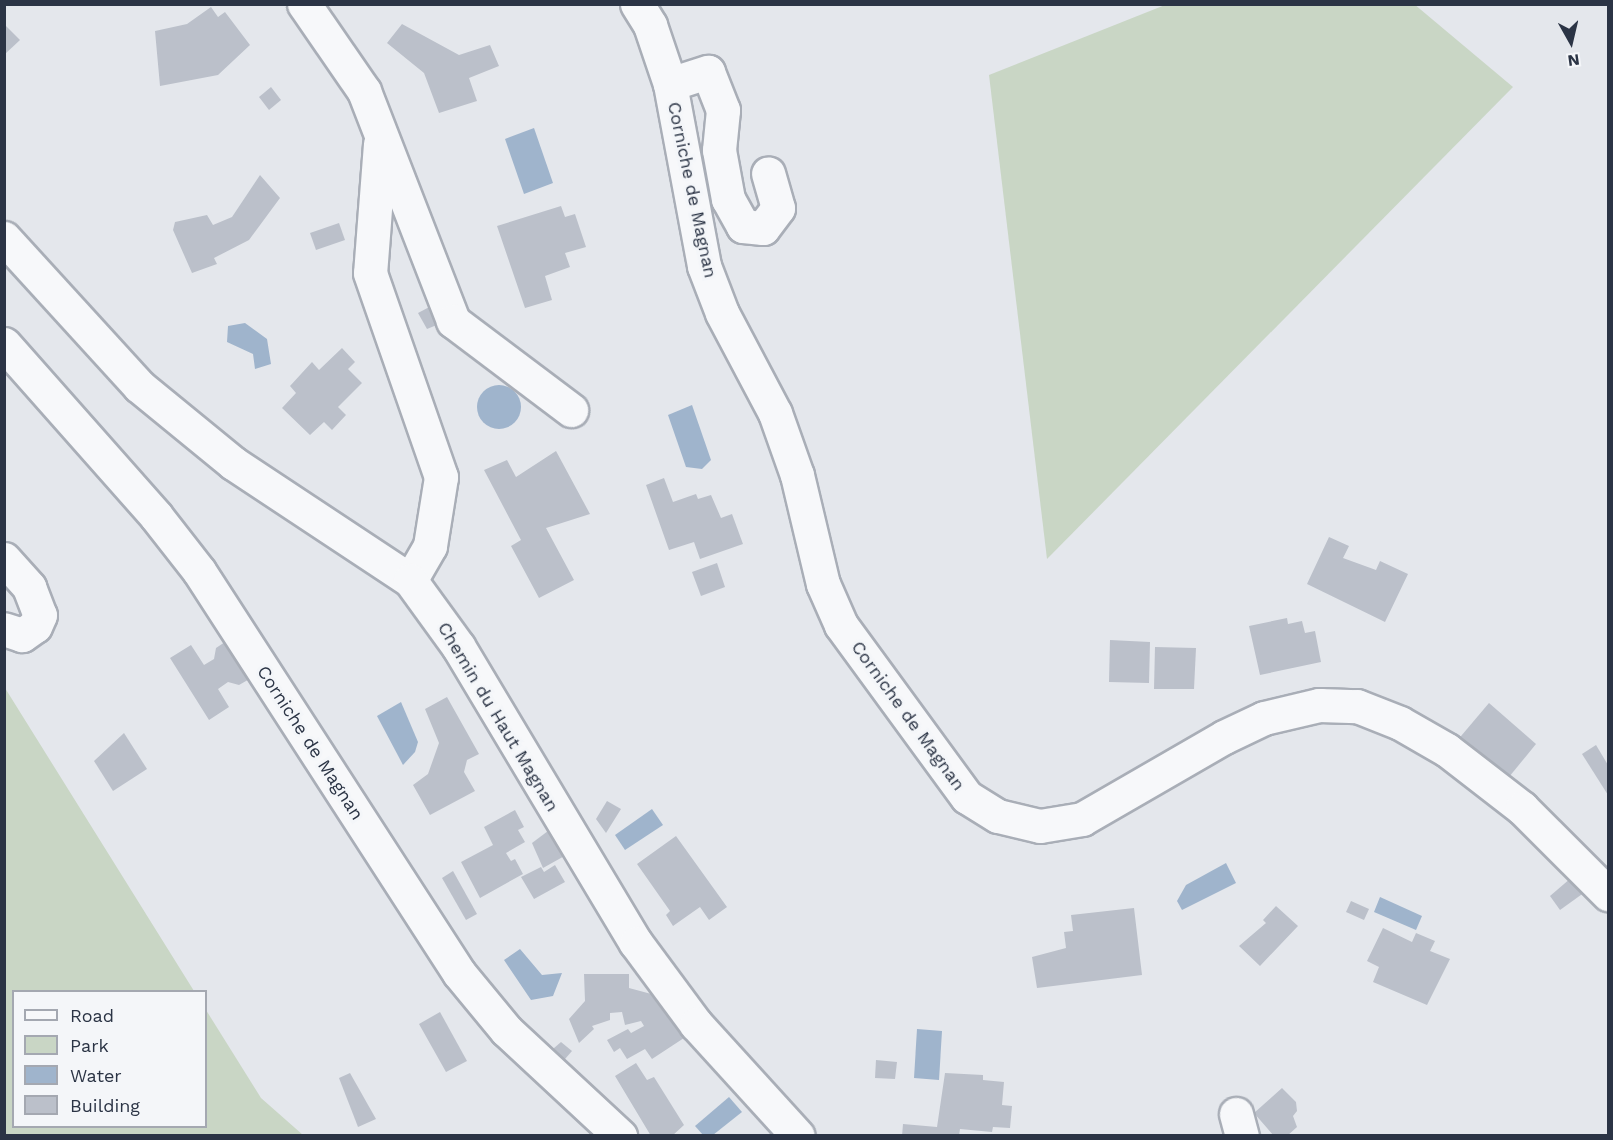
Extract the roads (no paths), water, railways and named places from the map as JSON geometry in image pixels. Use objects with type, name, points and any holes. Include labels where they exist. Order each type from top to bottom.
[{"type":"street","points":[[304,4],[364,91],[453,321],[571,410]]},
{"type":"street","name":"Corniche de Magnan","points":[[649,11],[670,84],[704,266],[722,314],[775,413],[798,475],[823,584],[841,625],[967,797],[998,816],[1040,826],[1082,819],[1224,737],[1264,718],[1319,705],[1357,706],[1400,723],[1447,750],[1522,808],[1608,894]]},
{"type":"street","points":[[670,84],[708,72],[723,110],[719,150],[728,199],[743,226],[763,228],[778,208],[768,172]]},
{"type":"street","points":[[381,135],[370,273],[441,477],[430,546],[410,580]]},
{"type":"street","name":"Chemin du Haut Magnan","points":[[4,238],[139,386],[232,463],[410,580],[458,646],[636,943],[696,1024],[798,1136]]},
{"type":"street","name":"Corniche de Magnan","points":[[4,344],[156,516],[199,572],[459,973],[506,1030],[620,1136]]},
{"type":"street","points":[[4,559],[29,587],[40,615],[35,626],[22,635],[4,629]]},
{"type":"water","points":[[534,128],[553,183],[524,194],[505,139]]},
{"type":"water","points":[[245,323],[267,339],[271,364],[255,369],[253,354],[227,342],[228,326]]},
{"type":"water","points":[[499,385],[508,386],[515,391],[520,398],[520,416],[515,423],[508,428],[499,429],[490,428],[483,423],[478,416],[477,407],[478,398],[483,391],[490,386]]},
{"type":"water","points":[[692,405],[711,460],[702,469],[686,467],[668,415]]},
{"type":"water","points":[[401,702],[418,742],[415,752],[403,765],[377,716]]},
{"type":"water","points":[[652,809],[663,825],[625,850],[615,835]]},
{"type":"water","points":[[1226,863],[1236,883],[1182,910],[1177,901],[1186,885]]},
{"type":"water","points":[[1380,897],[1422,916],[1416,930],[1374,912]]},
{"type":"water","points":[[520,949],[542,975],[562,973],[553,996],[531,1000],[504,960]]},
{"type":"water","points":[[917,1029],[942,1031],[939,1080],[914,1078]]},
{"type":"water","points":[[729,1097],[742,1112],[713,1135],[703,1135],[695,1126]]}]
